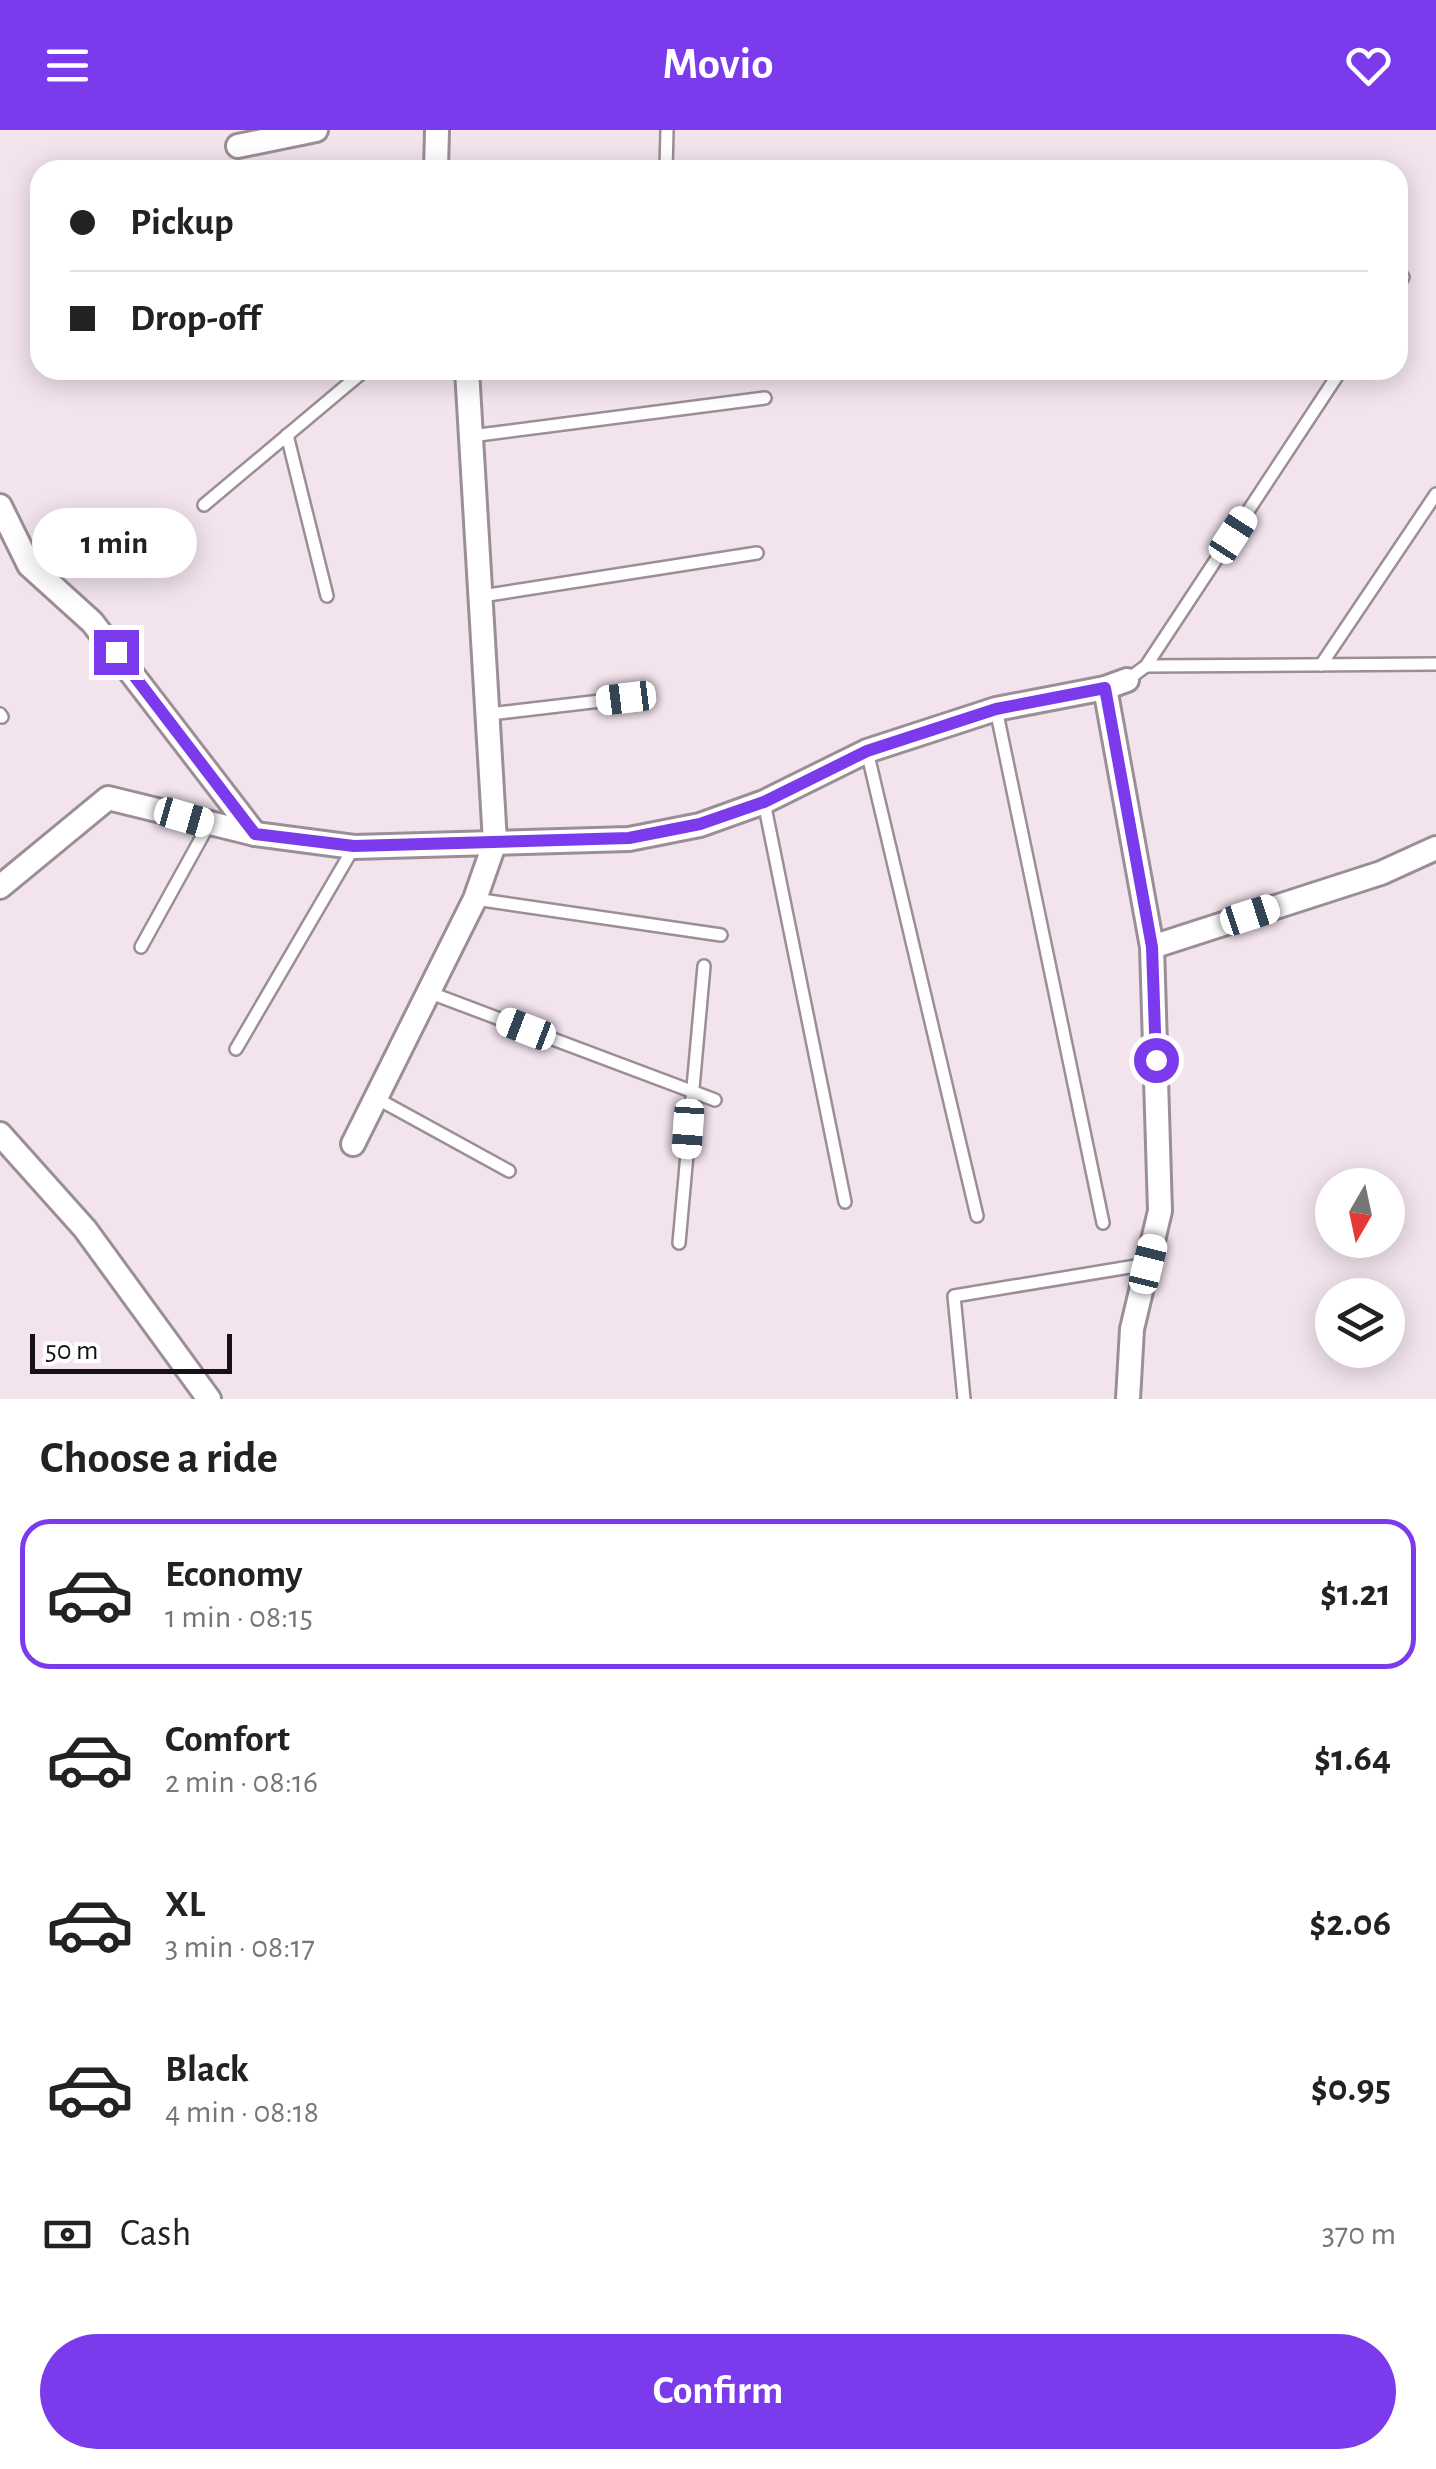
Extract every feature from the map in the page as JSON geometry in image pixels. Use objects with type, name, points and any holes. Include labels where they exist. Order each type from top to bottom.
[{"type":"street","points":[[238,146],[316,130]]},
{"type":"street","points":[[436,160],[437,130]]},
{"type":"street","points":[[353,1144],[474,899],[495,842],[468,380]]},
{"type":"street","points":[[0,506],[8,541],[92,622],[255,834]]},
{"type":"street","points":[[0,887],[108,798],[255,834],[354,846],[438,847],[629,838],[700,824],[764,802],[867,751],[996,709],[1116,684],[1152,947],[1160,1211],[1132,1329],[1128,1399]]},
{"type":"street","points":[[1152,947],[1381,873],[1436,848]]},
{"type":"street","points":[[0,1134],[86,1229],[209,1399]]},
{"type":"lane","points":[[666,160],[668,130]]},
{"type":"lane","points":[[204,505],[353,380]]},
{"type":"lane","points":[[1116,684],[1146,666],[1334,380]]},
{"type":"lane","points":[[471,436],[765,398]]},
{"type":"lane","points":[[287,435],[327,596]]},
{"type":"lane","points":[[1321,665],[1436,494]]},
{"type":"lane","points":[[482,596],[757,553]]},
{"type":"lane","points":[[1146,666],[1436,664]]},
{"type":"lane","points":[[490,714],[626,698]]},
{"type":"lane","points":[[996,709],[1104,1223]]},
{"type":"lane","points":[[867,751],[976,1216]]},
{"type":"lane","points":[[764,802],[845,1202]]},
{"type":"lane","points":[[141,947],[209,824]]},
{"type":"lane","points":[[236,1049],[354,846]]},
{"type":"lane","points":[[474,899],[720,935]]},
{"type":"lane","points":[[679,1243],[704,966]]},
{"type":"lane","points":[[428,992],[715,1100]]},
{"type":"lane","points":[[376,1098],[509,1171]]},
{"type":"lane","points":[[964,1399],[954,1296],[1148,1264]]},
{"type":"route","points":[[116,652],[255,834],[354,846],[438,847],[629,838],[700,824],[764,802],[867,751],[996,709],[1105,688],[1152,947],[1156,1060]]}]
